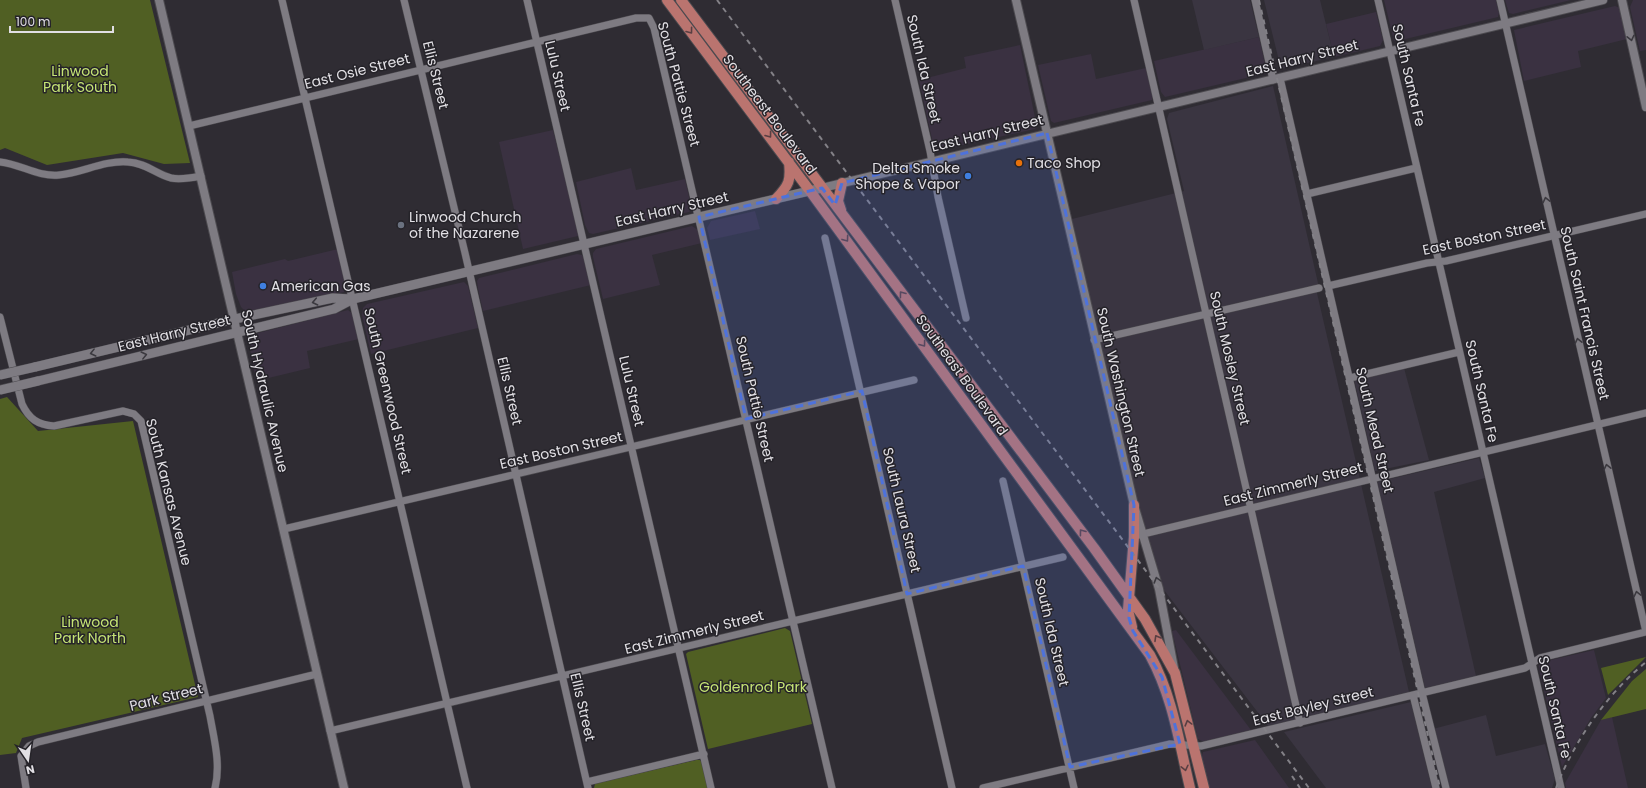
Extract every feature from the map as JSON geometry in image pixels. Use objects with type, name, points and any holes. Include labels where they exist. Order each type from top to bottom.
[{"type":"main road","name":"Southeast Boulevard","points":[[667,0],[789,162],[1150,655],[1162,676],[1171,703],[1190,788]]},
{"type":"main road","name":"Southeast Boulevard","points":[[681,0],[1129,595],[1159,642],[1175,673]]},
{"type":"main road","points":[[776,199],[788,185],[790,174],[789,162]]},
{"type":"main road","points":[[842,183],[838,201],[843,216]]},
{"type":"main road","name":"East Harry Street","points":[[0,390],[334,309],[353,299],[822,188]]},
{"type":"main road","name":"East Harry Street","points":[[0,375],[235,319],[333,298],[353,299]]},
{"type":"main road","points":[[1133,631],[1129,618],[1129,595],[1138,535],[1134,505]]},
{"type":"main road","points":[[1175,673],[1204,788]]},
{"type":"street","name":"South Hydraulic Avenue","points":[[159,0],[344,788]]},
{"type":"street","name":"South Greenwood Street","points":[[282,0],[467,788]]},
{"type":"street","name":"Ellis Street","points":[[404,0],[470,271],[588,785]]},
{"type":"street","name":"Lulu Street","points":[[527,0],[711,788]]},
{"type":"street","name":"South Ida Street","points":[[895,0],[952,262],[966,318]]},
{"type":"street","name":"South Washington Street","points":[[1016,0],[1094,340],[1134,505]]},
{"type":"street","name":"South Mosley Street","points":[[1134,0],[1252,508],[1300,723]]},
{"type":"street","name":"South Mead Street","points":[[1255,0],[1307,194],[1422,693],[1446,788]]},
{"type":"street","name":"South Santa Fe","points":[[1378,0],[1560,788]]},
{"type":"street","name":"South Saint Francis Street","points":[[1500,0],[1646,632]]},
{"type":"street","name":"East Harry Street","points":[[822,188],[1603,0]]},
{"type":"street","points":[[1622,0],[1646,107]]},
{"type":"street","name":"East Osie Street","points":[[189,126],[636,18],[649,18]]},
{"type":"street","name":"South Pattie Street","points":[[649,18],[654,28],[699,217],[832,788]]},
{"type":"street","points":[[0,162],[14,164],[29,172],[45,176],[60,175],[114,163],[128,162],[141,164],[170,178],[184,179],[201,176]]},
{"type":"street","points":[[1307,194],[1416,168]]},
{"type":"street","name":"East Boston Street","points":[[1328,286],[1438,261],[1446,261],[1646,214]]},
{"type":"street","name":"South Laura Street","points":[[825,238],[862,391],[952,788]]},
{"type":"street","points":[[1094,340],[1319,288]]},
{"type":"street","name":"South Kansas Avenue","points":[[0,317],[22,404],[26,414],[33,421],[46,426],[54,426],[123,411],[134,414],[141,421],[217,754],[215,788]]},
{"type":"street","points":[[1350,378],[1459,352]]},
{"type":"street","name":"East Boston Street","points":[[284,529],[862,391],[914,380]]},
{"type":"street","name":"East Zimmerly Street","points":[[1138,535],[1646,413]]},
{"type":"street","name":"South Ida Street","points":[[1004,481],[1074,788]]},
{"type":"street","points":[[1138,535],[1160,589],[1175,673]]},
{"type":"street","name":"East Zimmerly Street","points":[[330,731],[563,677],[1063,557]]},
{"type":"street","name":"East Bayley Street","points":[[983,788],[1170,744],[1194,744],[1201,746],[1300,723],[1525,668],[1540,658],[1646,632]]},
{"type":"street","name":"Park Street","points":[[26,788],[21,756],[29,746],[38,742],[317,674]]},
{"type":"street","points":[[1413,696],[1436,788]]},
{"type":"street","points":[[588,785],[704,754]]},
{"type":"highlighted area","points":[[1047,133],[1134,505],[1129,618],[1133,631],[1162,677],[1180,744],[1070,767],[1023,566],[907,594],[862,391],[746,419],[699,217],[822,188],[835,205],[842,183]]},
{"type":"shaded area","points":[[1192,0],[1250,0],[1259,37],[1204,50]]},
{"type":"shaded area","points":[[1264,0],[1320,0],[1334,57],[1281,69]]},
{"type":"shaded area","points":[[1384,0],[1496,0],[1499,13],[1498,17],[1394,41]]},
{"type":"shaded area","points":[[1505,0],[1571,0],[1513,14],[1509,13]]},
{"type":"shaded area","points":[[1633,0],[1646,0],[1646,50],[1640,51],[1630,7]]},
{"type":"shaded area","points":[[1615,6],[1620,8],[1627,39],[1578,51],[1581,67],[1524,81],[1514,30]]},
{"type":"shaded area","points":[[1376,12],[1383,40],[1380,46],[1334,57],[1326,24]]},
{"type":"shaded area","points":[[1259,37],[1267,73],[1165,97],[1161,92],[1154,61]]},
{"type":"shaded area","points":[[1020,45],[1037,127],[1035,129],[936,151],[934,148],[919,80],[966,68],[964,57]]},
{"type":"shaded area","points":[[1091,54],[1096,79],[1146,68],[1153,97],[1152,100],[1054,123],[1051,121],[1038,65]]},
{"type":"shaded area","points":[[1273,86],[1318,283],[1317,293],[1409,692],[1269,727],[1164,590],[1137,504],[1072,219],[1184,191],[1167,119],[1169,113]]},
{"type":"shaded area","points":[[553,130],[579,233],[578,236],[523,249],[499,142]]},
{"type":"shaded area","points":[[631,168],[636,190],[685,179],[692,210],[689,212],[593,234],[589,233],[585,225],[576,182]]},
{"type":"shaded area","points":[[755,211],[760,229],[710,240],[707,228],[711,221]]},
{"type":"shaded area","points":[[692,226],[698,230],[702,243],[652,255],[660,285],[603,299],[593,257],[593,253],[596,249]]},
{"type":"shaded area","points":[[338,249],[347,287],[344,292],[253,312],[246,312],[241,307],[236,294],[232,272],[285,259],[288,261]]},
{"type":"shaded area","points":[[577,254],[582,255],[584,258],[591,285],[483,311],[477,281],[479,278]]},
{"type":"shaded area","points":[[464,282],[468,286],[478,328],[371,354],[362,315],[363,308],[367,304]]},
{"type":"shaded area","points":[[348,310],[353,314],[359,339],[307,351],[310,368],[256,381],[250,349],[253,338],[258,333]]},
{"type":"shaded area","points":[[1404,368],[1429,460],[1375,471],[1354,379]]},
{"type":"shaded area","points":[[1479,458],[1485,478],[1434,492],[1476,676],[1425,688],[1377,482]]},
{"type":"shaded area","points":[[1176,630],[1251,730],[1204,742],[1198,739],[1172,631]]},
{"type":"shaded area","points":[[1594,650],[1606,698],[1591,718],[1562,767],[1539,666],[1542,662]]},
{"type":"shaded area","points":[[1411,702],[1432,788],[1326,788],[1284,732]]},
{"type":"shaded area","points":[[1486,715],[1496,756],[1545,744],[1555,779],[1552,788],[1443,788],[1429,730]]},
{"type":"shaded area","points":[[1612,717],[1628,788],[1566,788],[1565,783],[1601,720]]},
{"type":"shaded area","points":[[1255,740],[1289,788],[1208,788],[1201,759],[1203,752]]},
{"type":"green space","name":"Linwood Park South","points":[[0,0],[150,0],[190,163],[164,164],[123,153],[47,165],[5,148],[0,150]]},
{"type":"green space","name":"Linwood Park North","points":[[7,397],[38,431],[133,421],[198,697],[22,738],[16,753],[0,755],[0,399]]},
{"type":"green space","name":"Goldenrod Park","points":[[785,628],[790,631],[812,724],[708,749],[686,654],[688,652]]},
{"type":"green space","points":[[1646,657],[1608,695],[1601,668]]},
{"type":"green space","points":[[1646,669],[1646,709],[1601,720],[1632,681]]},
{"type":"green space","points":[[700,760],[702,763],[708,788],[594,788],[595,784],[598,783]]},
{"type":"railway","points":[[717,0],[1309,788]]},
{"type":"railway","points":[[1259,0],[1440,788]]},
{"type":"railway","points":[[1556,788],[1572,753],[1593,719],[1618,689],[1646,662]]},
{"type":"railway","points":[[1292,776],[1300,788]]},
{"type":"place","name":"Taco Shop","points":[[1019,163]]},
{"type":"place","name":"Delta Smoke Shope & Vapor","points":[[968,176]]},
{"type":"place","name":"Linwood Church of the Nazarene","points":[[401,225]]},
{"type":"place","name":"American Gas","points":[[263,286]]}]
